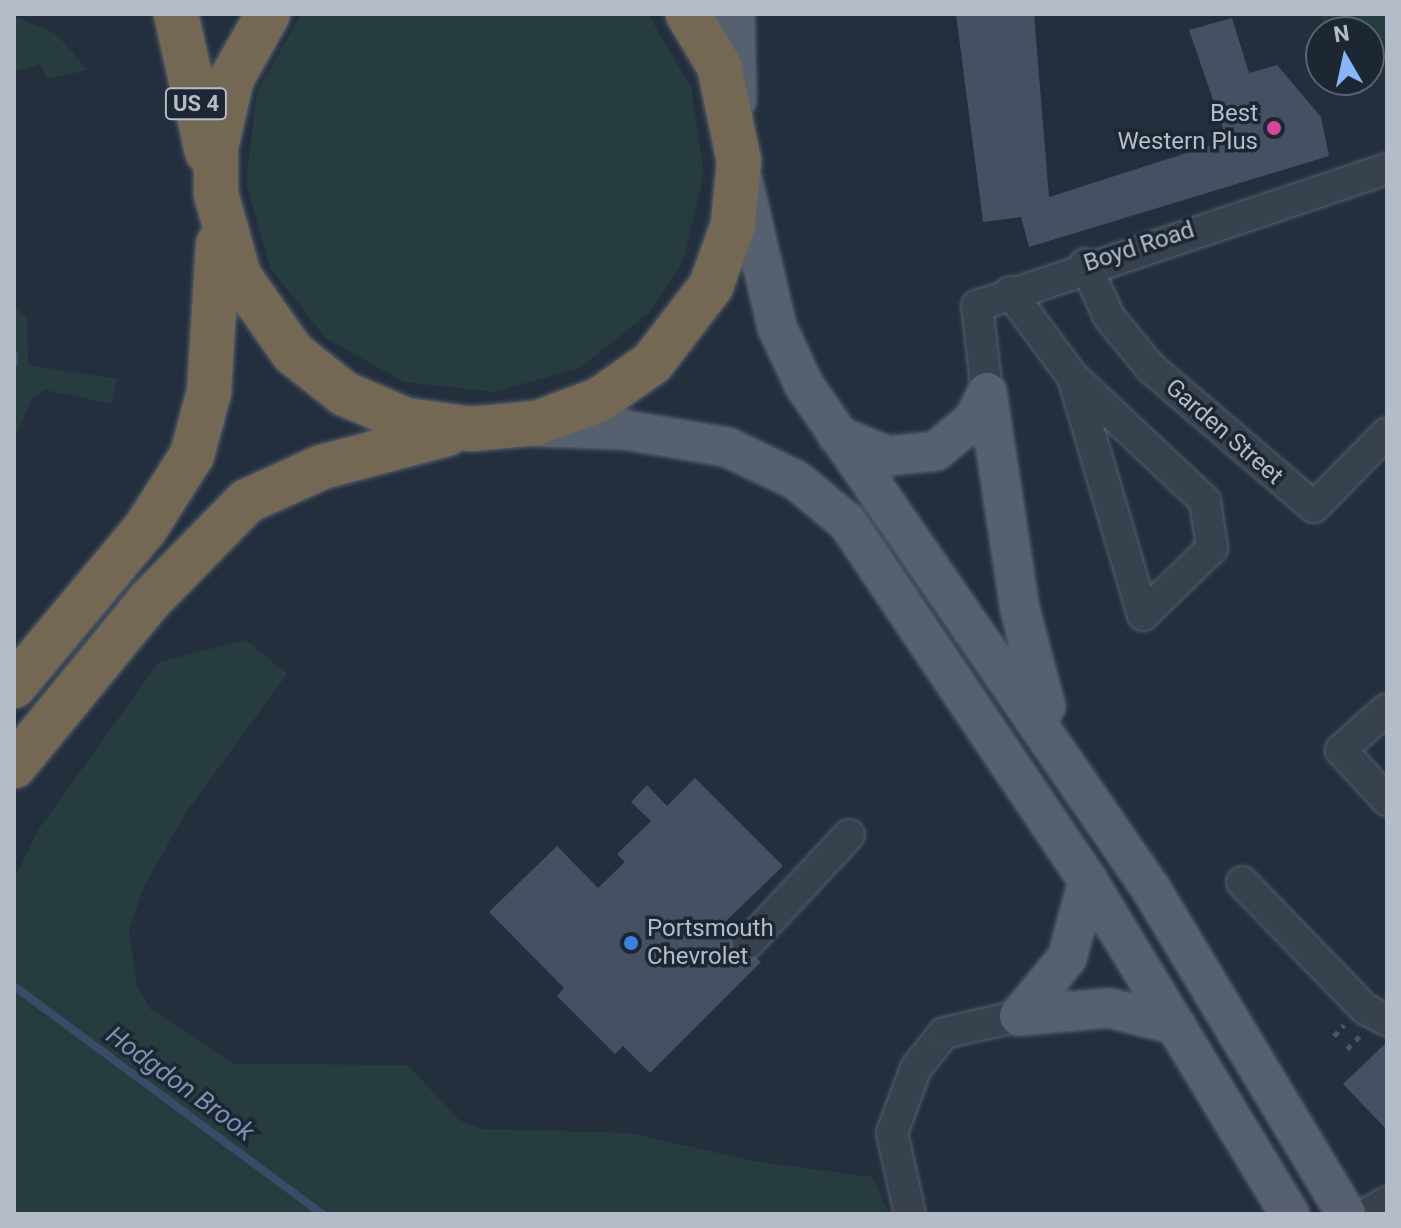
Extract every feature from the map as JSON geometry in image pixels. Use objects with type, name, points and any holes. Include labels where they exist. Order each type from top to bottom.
[{"type":"highway","name":"US 4","points":[[176,14],[216,194]]},
{"type":"highway","points":[[14,686],[145,529],[192,455],[216,326],[216,194],[225,101],[268,14]]},
{"type":"highway","points":[[14,766],[148,602],[247,501],[366,452],[488,428],[599,400],[675,340],[724,255],[739,161],[719,66],[688,14]]},
{"type":"highway","points":[[216,194],[239,276],[293,353],[374,408],[488,428]]},
{"type":"main road","points":[[735,14],[739,161],[777,327],[837,435],[1068,765],[1190,950],[1346,1214]]},
{"type":"main road","points":[[837,435],[888,456],[936,451],[974,419],[987,392]]},
{"type":"main road","points":[[987,392],[1020,610],[1068,765]]},
{"type":"main road","points":[[488,428],[585,427],[700,440],[753,456],[814,493],[870,549],[1088,881],[1290,1214]]},
{"type":"main road","points":[[1019,1016],[1067,958],[1088,881]]},
{"type":"main road","points":[[1019,1016],[1109,1008],[1176,1025]]},
{"type":"street","name":"Boyd Road","points":[[987,392],[977,306],[1085,264],[1387,169]]},
{"type":"street","name":"Garden Street","points":[[1085,264],[1109,317],[1151,368],[1314,507],[1387,433]]},
{"type":"street","points":[[1010,292],[1073,377],[1205,501],[1212,548],[1143,615],[1073,377]]},
{"type":"street","points":[[1387,709],[1341,750],[1387,800]]},
{"type":"street","points":[[748,943],[849,835]]},
{"type":"street","points":[[1242,882],[1365,1009],[1387,1020]]},
{"type":"street","points":[[910,1214],[892,1133],[916,1068],[944,1033],[1019,1016]]},
{"type":"street","points":[[1367,1214],[1387,1202]]},
{"type":"green space","points":[[301,14],[648,14],[691,87],[704,174],[683,261],[650,312],[580,368],[494,392],[404,382],[326,338],[270,268],[246,182],[257,92]]},
{"type":"green space","points":[[1387,14],[1387,35],[1385,37],[1385,16],[1322,16]]},
{"type":"green space","points":[[14,16],[56,34],[88,70],[47,79],[40,64],[14,72]]},
{"type":"green space","points":[[14,304],[27,319],[28,365],[117,379],[112,404],[45,390],[32,398],[14,440]]},
{"type":"green space","points":[[246,640],[287,674],[187,811],[145,884],[129,930],[137,986],[150,1009],[235,1064],[408,1065],[459,1120],[483,1129],[630,1133],[753,1161],[872,1177],[889,1214],[14,1214],[14,880],[38,830],[159,662]]},
{"type":"building","name":"Best Western Plus","points":[[956,14],[1034,14],[1049,197],[1227,140],[1189,30],[1232,18],[1249,73],[1277,65],[1321,117],[1329,156],[1029,247],[1021,217],[983,222]]},
{"type":"building","name":"Portsmouth Chevrolet","points":[[695,778],[783,866],[723,924],[761,962],[650,1073],[623,1046],[615,1054],[557,996],[564,988],[489,912],[557,846],[598,888],[625,862],[617,854],[651,821],[631,802],[647,785],[667,806]]},
{"type":"building","points":[[1387,1042],[1387,1130],[1343,1084]]},
{"type":"waterway","name":"Hodgdon Brook","points":[[14,354],[14,363]]},
{"type":"waterway","name":"Hodgdon Brook","points":[[14,986],[322,1214]]},
{"type":"place","name":"Best Western Plus","points":[[1274,128]]},
{"type":"place","name":"Portsmouth Chevrolet","points":[[631,943]]}]
